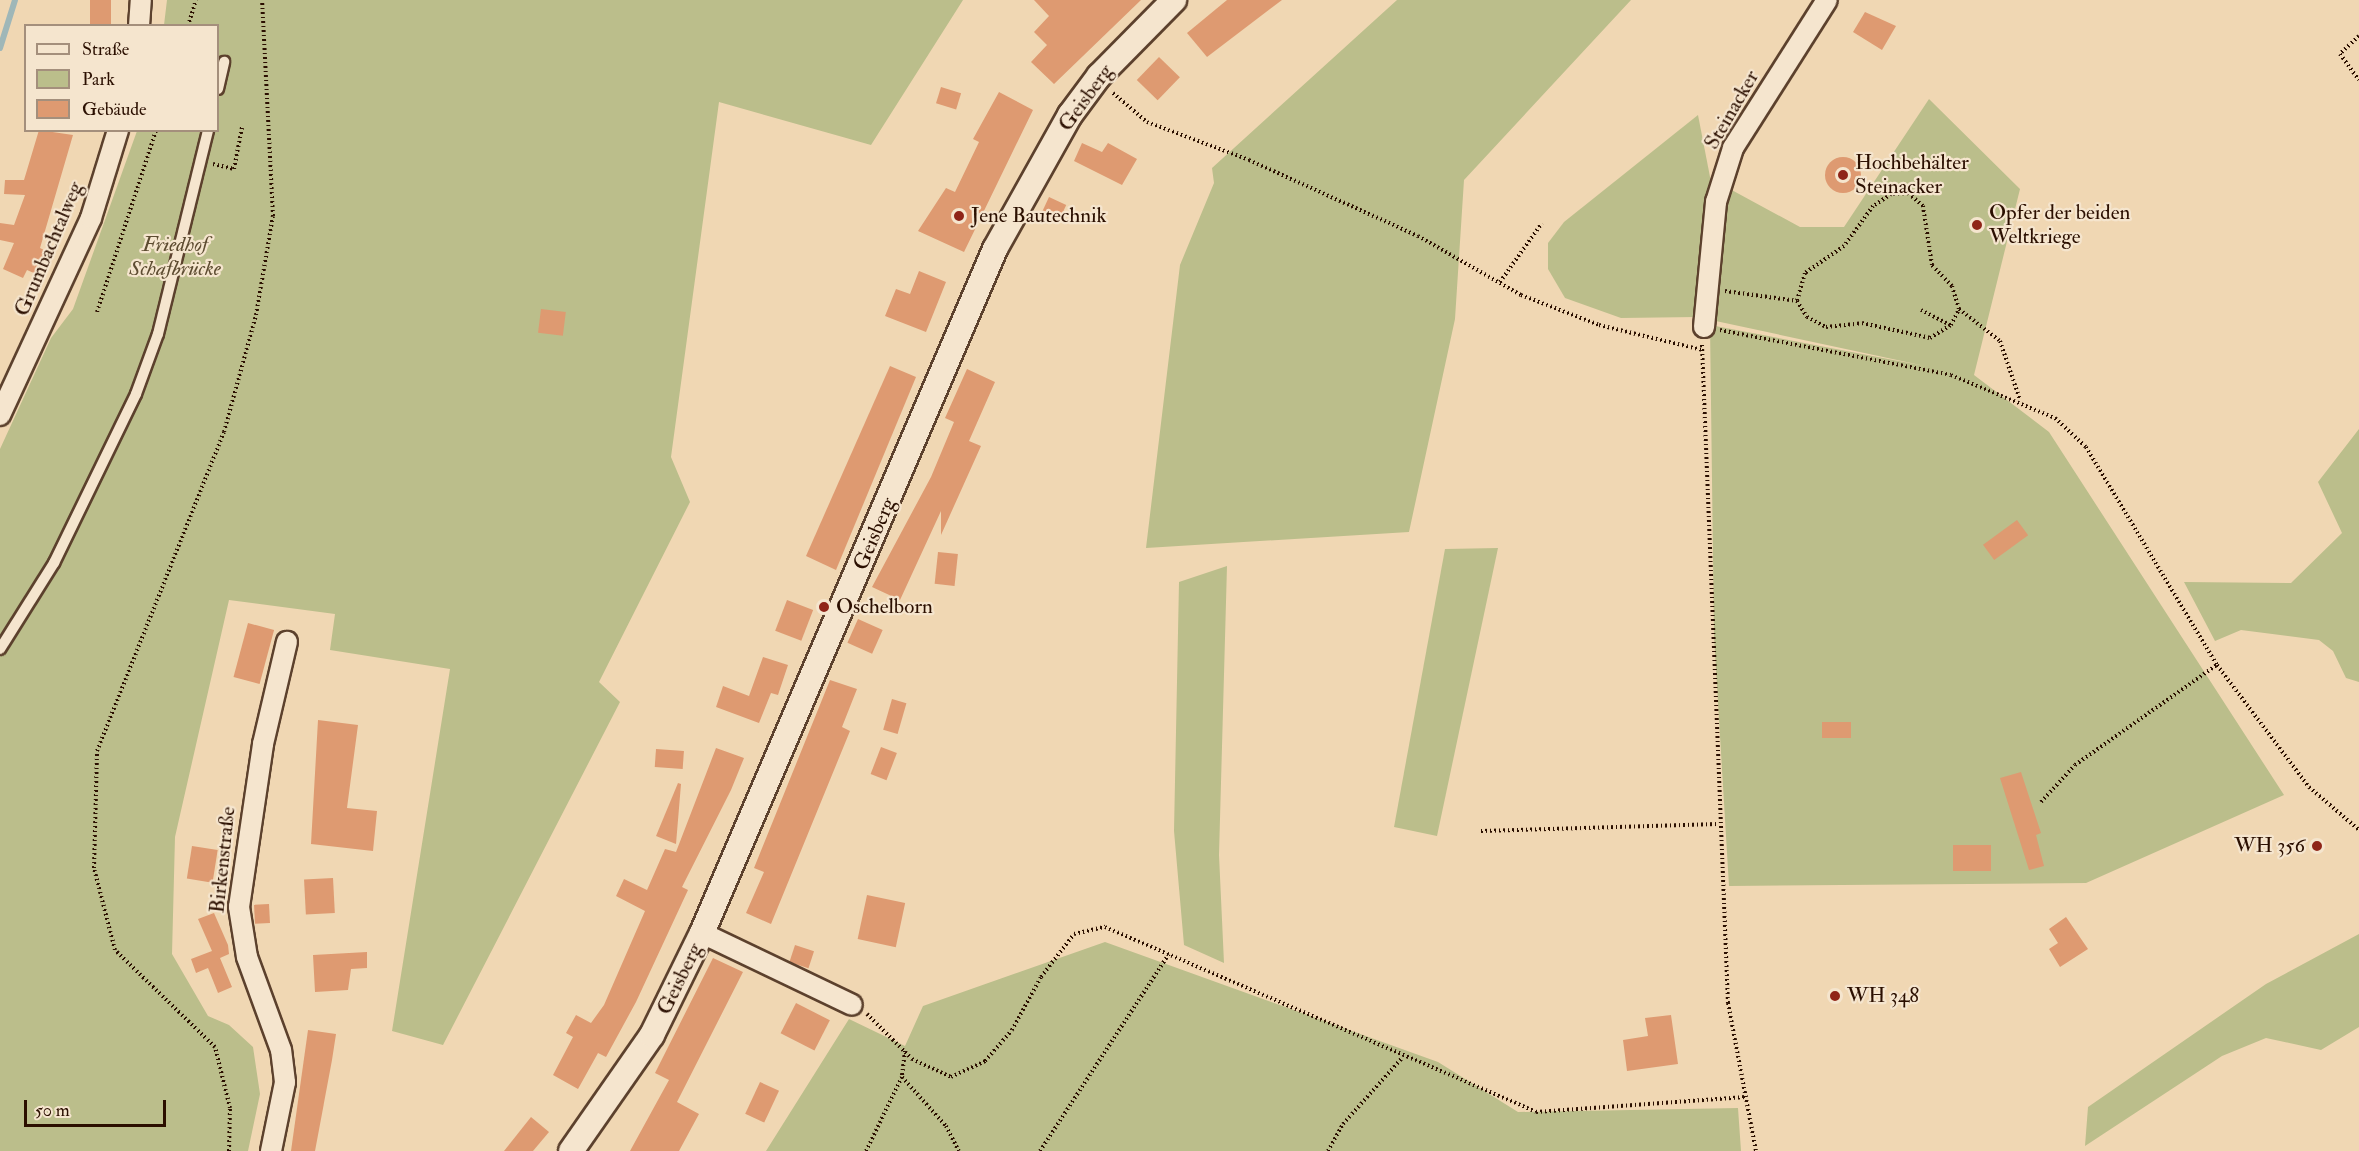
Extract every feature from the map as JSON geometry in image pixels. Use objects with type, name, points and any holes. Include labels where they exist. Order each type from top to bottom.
[{"type":"street","points":[[139,24],[141,0]]},
{"type":"street","name":"Geisberg","points":[[571,1151],[652,1035],[702,933],[995,249],[1070,115],[1099,76],[1174,0]]},
{"type":"street","name":"Steinacker","points":[[1704,327],[1716,202],[1733,148],[1827,0]]},
{"type":"street","name":"Grumbachtalweg","points":[[0,415],[91,218],[117,132]]},
{"type":"street","name":"Birkenstraße","points":[[271,1151],[285,1082],[281,1050],[247,957],[239,907],[263,744],[287,642]]},
{"type":"street","points":[[702,933],[852,1005]]},
{"type":"lane","points":[[219,84],[224,62]]},
{"type":"lane","points":[[0,648],[54,563],[136,394],[158,334],[208,132]]},
{"type":"path","points":[[189,24],[196,0]]},
{"type":"path","points":[[229,1151],[230,1108],[215,1047],[115,950],[94,868],[97,751],[224,432],[256,315],[273,216],[262,0]]},
{"type":"path","points":[[2359,36],[2340,54],[2359,80]]},
{"type":"path","points":[[1099,76],[1148,122],[1250,160],[1418,236],[1500,282],[1599,325],[1702,350]]},
{"type":"path","points":[[200,162],[234,169],[242,127]]},
{"type":"path","points":[[97,312],[155,132]]},
{"type":"path","points":[[1797,301],[1805,273],[1844,246],[1873,206],[1891,194],[1908,193],[1923,206],[1932,265],[1952,286],[1959,309],[2000,341],[2020,401]]},
{"type":"path","points":[[1500,282],[1542,223]]},
{"type":"path","points":[[1728,292],[1797,301],[1808,317],[1826,327],[1863,323],[1930,338],[1951,326],[1959,309]]},
{"type":"path","points":[[1921,310],[1951,326]]},
{"type":"path","points":[[1756,1151],[1728,1003],[1718,824],[1702,350],[1704,327],[1951,375],[2020,401],[2055,418],[2085,447],[2217,665],[2309,787],[2359,830]]},
{"type":"path","points":[[2042,802],[2075,765],[2217,665]]},
{"type":"path","points":[[1481,831],[1718,824]]},
{"type":"path","points":[[852,1005],[881,1023],[905,1051],[951,1077],[985,1061],[1012,1030],[1041,977],[1074,934],[1105,927],[1402,1058],[1536,1112],[1745,1097]]},
{"type":"path","points":[[1040,1151],[1169,954]]},
{"type":"path","points":[[866,1151],[902,1077],[905,1051]]},
{"type":"path","points":[[1329,1151],[1343,1124],[1402,1058]]},
{"type":"path","points":[[902,1077],[946,1126],[959,1151]]},
{"type":"green space","name":"Friedhof Schafbrücke","points":[[167,0],[963,0],[871,145],[719,102],[671,457],[690,502],[599,682],[620,702],[443,1045],[392,1031],[450,669],[330,650],[335,614],[229,600],[175,837],[172,954],[208,1016],[229,1025],[253,1047],[260,1094],[248,1151],[0,1151],[0,449],[51,338],[73,309],[137,132],[219,132],[219,24],[164,24]]},
{"type":"green space","points":[[1397,0],[1631,0],[1464,180],[1455,319],[1409,532],[1146,548],[1180,265],[1214,183],[1212,168]]},
{"type":"green space","points":[[1929,99],[2020,189],[1974,375],[2049,432],[2284,795],[2086,883],[1729,886],[1714,636],[1710,325],[1925,366],[1711,320],[1728,188],[1800,227],[1844,227]]},
{"type":"green space","points":[[1698,115],[1711,182],[1696,317],[1621,318],[1565,298],[1548,269],[1548,243],[1564,222]]},
{"type":"green space","points":[[2359,429],[2359,682],[2346,678],[2333,651],[2319,640],[2241,630],[2215,641],[2184,582],[2291,583],[2342,533],[2318,482]]},
{"type":"green space","points":[[1498,548],[1437,836],[1394,827],[1445,549]]},
{"type":"green space","points":[[1227,566],[1219,855],[1224,963],[1184,945],[1174,831],[1179,582]]},
{"type":"green space","points":[[2359,934],[2359,1027],[2321,1050],[2266,1038],[2222,1056],[2085,1146],[2088,1107],[2266,984]]},
{"type":"green space","points":[[1105,942],[1438,1062],[1518,1112],[1738,1108],[1741,1151],[766,1151],[849,1019],[905,1046],[923,1006]]},
{"type":"building","points":[[90,0],[111,0],[111,24],[90,24]]},
{"type":"building","points":[[1034,0],[1141,0],[1054,84],[1031,62],[1047,45],[1034,32],[1049,16]]},
{"type":"building","points":[[1227,0],[1282,0],[1207,57],[1187,33]]},
{"type":"building","points":[[1865,12],[1896,26],[1882,50],[1853,32]]},
{"type":"building","points":[[1159,57],[1180,77],[1158,100],[1137,80]]},
{"type":"building","points":[[941,87],[961,93],[956,109],[936,103]]},
{"type":"building","points":[[999,92],[1033,110],[964,252],[918,231],[946,188],[955,192],[979,142],[973,139]]},
{"type":"building","points":[[38,132],[73,135],[40,248],[46,251],[36,274],[27,270],[23,278],[3,269],[14,243],[0,240],[0,223],[14,225],[25,195],[4,194],[5,180],[24,180]]},
{"type":"building","points":[[1082,143],[1102,152],[1108,143],[1137,159],[1122,185],[1074,161]]},
{"type":"building","name":"Hochbehälter Steinacker","points":[[1843,157],[1856,162],[1861,175],[1856,188],[1843,193],[1830,188],[1825,175],[1830,162]]},
{"type":"building","points":[[1049,197],[1066,205],[1059,220],[1042,212]]},
{"type":"building","points":[[919,271],[946,282],[926,332],[885,316],[896,289],[910,294]]},
{"type":"building","points":[[541,309],[566,312],[563,336],[538,333]]},
{"type":"building","points":[[890,366],[916,377],[836,570],[806,556]]},
{"type":"building","points":[[967,369],[995,382],[969,441],[981,446],[941,535],[941,511],[900,600],[872,587],[931,477],[954,422],[945,418]]},
{"type":"building","points":[[2017,520],[2028,535],[1994,560],[1983,545]]},
{"type":"building","points":[[938,552],[958,554],[955,586],[935,584]]},
{"type":"building","points":[[787,600],[813,610],[801,641],[775,631]]},
{"type":"building","points":[[858,619],[883,630],[872,654],[847,643]]},
{"type":"building","points":[[248,623],[274,630],[260,684],[234,677]]},
{"type":"building","points":[[763,657],[788,665],[778,695],[771,693],[759,723],[716,707],[723,686],[749,696]]},
{"type":"building","points":[[830,680],[857,689],[842,727],[850,731],[771,924],[746,913],[764,872],[754,868]]},
{"type":"building","points":[[892,699],[906,703],[898,734],[883,730]]},
{"type":"building","points":[[318,720],[358,725],[347,808],[377,811],[373,851],[311,844]]},
{"type":"building","points":[[1822,722],[1851,722],[1851,738],[1822,738]]},
{"type":"building","points":[[881,747],[897,753],[886,780],[871,774]]},
{"type":"building","points":[[716,748],[744,758],[731,790],[682,887],[688,890],[636,1002],[606,1057],[598,1053],[578,1089],[553,1075],[573,1037],[566,1033],[576,1015],[591,1023],[604,1005],[645,911],[616,896],[624,879],[647,890],[665,849],[676,852]]},
{"type":"building","points":[[656,749],[684,751],[683,769],[655,767]]},
{"type":"building","points":[[2021,772],[2041,833],[2036,835],[2044,866],[2029,870],[2000,778]]},
{"type":"building","points":[[678,783],[681,784],[676,844],[656,836]]},
{"type":"building","points":[[1953,845],[1991,845],[1991,871],[1953,871]]},
{"type":"building","points":[[192,846],[218,850],[213,883],[187,879]]},
{"type":"building","points":[[333,878],[335,913],[306,914],[304,880]]},
{"type":"building","points":[[867,895],[905,903],[896,947],[858,939]]},
{"type":"building","points":[[269,904],[270,923],[255,924],[254,905]]},
{"type":"building","points":[[214,913],[228,945],[229,954],[220,958],[232,987],[218,993],[208,968],[196,973],[191,959],[212,951],[198,919]]},
{"type":"building","points":[[2066,917],[2088,949],[2060,967],[2049,949],[2058,943],[2049,929]]},
{"type":"building","points":[[795,945],[814,951],[808,968],[789,962]]},
{"type":"building","points":[[367,952],[367,968],[351,969],[348,990],[315,992],[313,955]]},
{"type":"building","points":[[713,958],[743,972],[677,1102],[699,1114],[679,1151],[630,1151],[669,1080],[655,1073]]},
{"type":"building","points":[[796,1003],[830,1020],[814,1051],[781,1033]]},
{"type":"building","points":[[1671,1015],[1678,1064],[1627,1071],[1623,1040],[1648,1036],[1645,1018]]},
{"type":"building","points":[[308,1030],[336,1034],[315,1151],[291,1151]]},
{"type":"building","points":[[760,1082],[779,1091],[764,1123],[745,1114]]},
{"type":"building","points":[[531,1117],[549,1132],[533,1151],[504,1151]]},
{"type":"waterway","points":[[0,48],[15,0]]},
{"type":"place","name":"Hochbehälter Steinacker","points":[[1843,175]]},
{"type":"place","name":"Jene Bautechnik","points":[[959,216]]},
{"type":"place","name":"Opfer der beiden Weltkriege","points":[[1977,225]]},
{"type":"place","name":"Oschelborn","points":[[824,607]]},
{"type":"place","name":"WH 356","points":[[2317,846]]},
{"type":"place","name":"WH 348","points":[[1835,996]]}]
